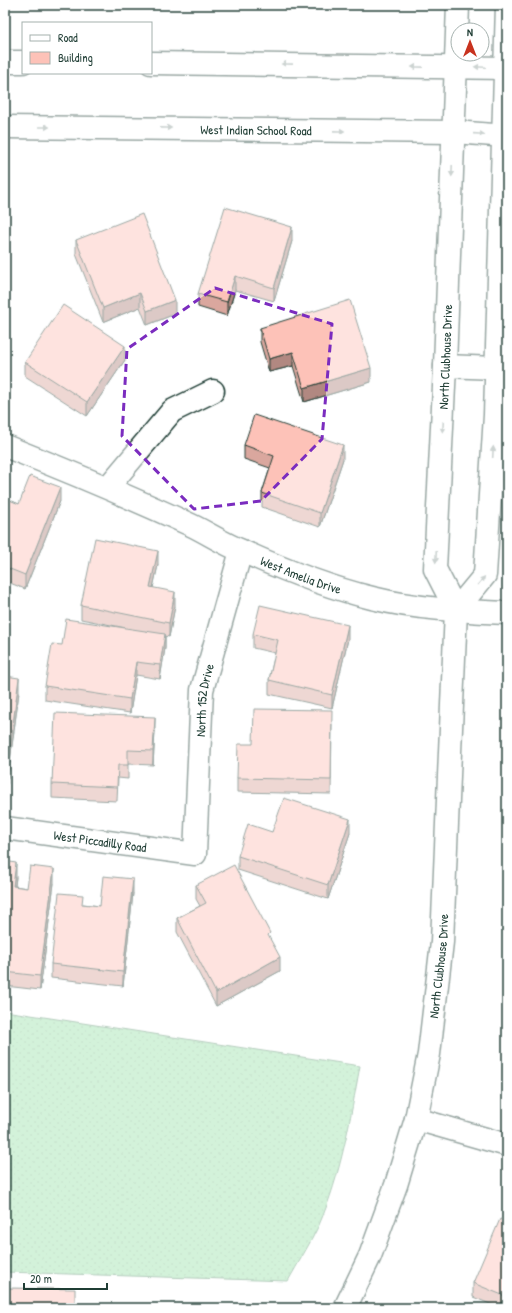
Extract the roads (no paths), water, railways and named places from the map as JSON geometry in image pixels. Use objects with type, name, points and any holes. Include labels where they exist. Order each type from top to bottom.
[{"type":"street","name":"North Clubhouse Drive","points":[[345,1308],[383,1223],[416,1119],[429,1054],[442,942],[456,610],[435,569],[446,366],[458,5]]},
{"type":"street","points":[[456,610],[485,575],[495,414],[495,368],[505,136],[504,102],[507,5]]},
{"type":"street","points":[[5,62],[22,62]]},
{"type":"street","points":[[152,63],[505,68]]},
{"type":"street","name":"West Indian School Road","points":[[5,127],[454,132],[505,136]]},
{"type":"street","points":[[446,366],[495,368]]},
{"type":"street","points":[[108,487],[172,411],[213,391]]},
{"type":"street","name":"West Amelia Drive","points":[[5,446],[108,487],[194,526],[241,551],[310,580],[373,599],[456,610],[507,613]]},
{"type":"street","name":"North 152 Drive","points":[[195,854],[202,690],[241,551]]},
{"type":"street","name":"West Piccadilly Road","points":[[5,828],[195,854]]},
{"type":"street","points":[[416,1119],[469,1136],[507,1145]]}]
